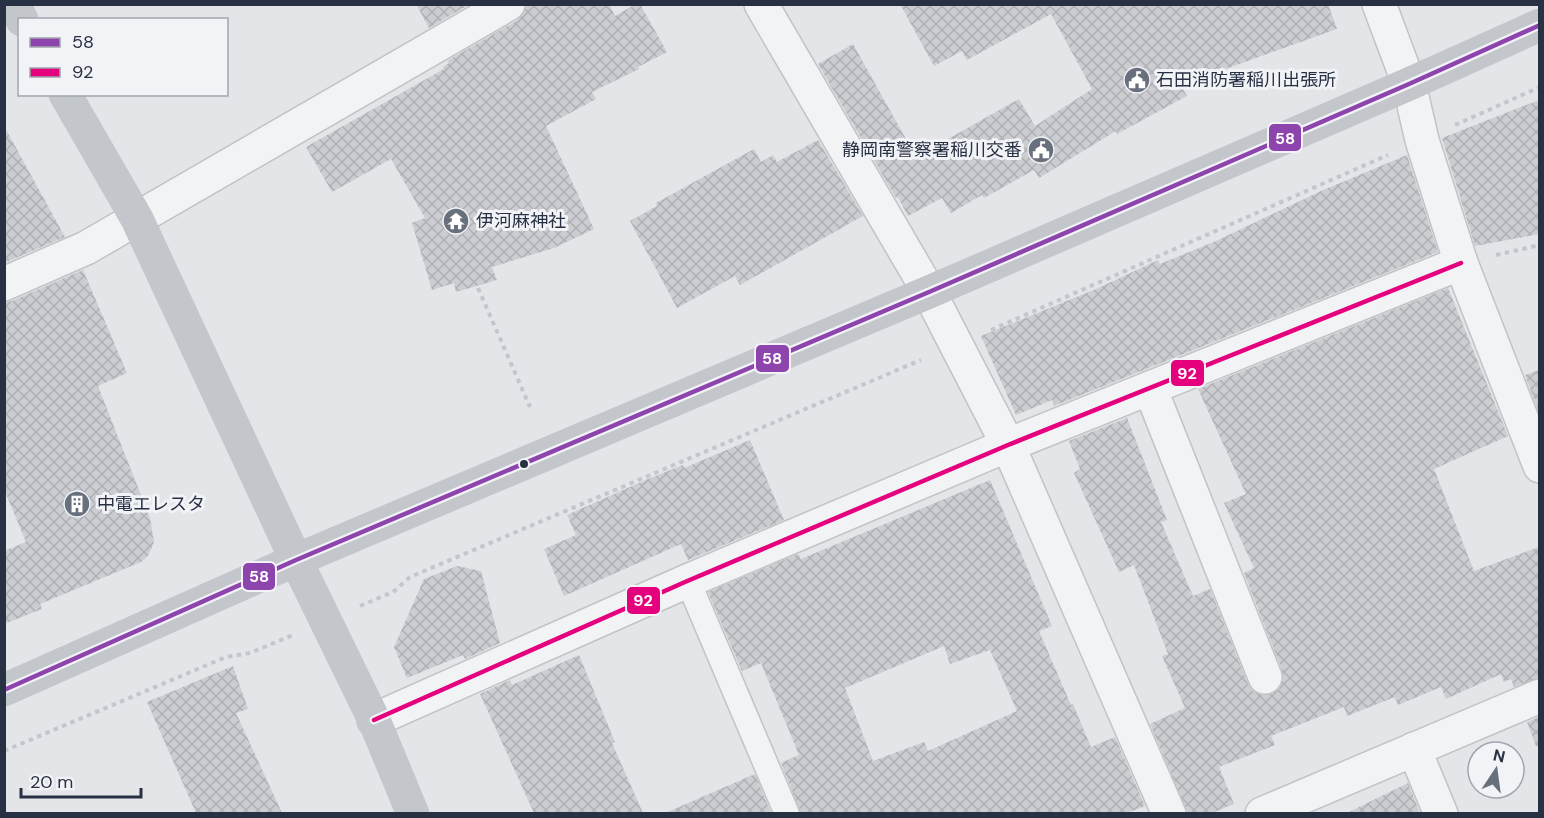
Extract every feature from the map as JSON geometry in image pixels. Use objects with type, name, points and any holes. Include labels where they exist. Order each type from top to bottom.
[{"type":"main road","points":[[14,4],[21,18]]},
{"type":"main road","points":[[4,690],[296,560],[929,292],[1409,84],[1539,24]]},
{"type":"main road","points":[[66,96],[137,219],[296,560],[374,720],[413,813]]},
{"type":"street","points":[[4,284],[87,248],[508,4]]},
{"type":"street","points":[[761,4],[929,292],[1008,445],[1169,813]]},
{"type":"street","points":[[1379,4],[1409,84],[1422,140],[1461,263],[1539,466]]},
{"type":"street","points":[[374,720],[688,581],[1008,445],[1461,263]]},
{"type":"street","points":[[1150,388],[1265,678]]},
{"type":"street","points":[[1262,813],[1539,696]]},
{"type":"street","points":[[1414,749],[1441,813]]},
{"type":"lane","points":[[688,581],[787,813]]},
{"type":"path","points":[[4,751],[226,657],[250,653],[327,621],[393,592],[410,577],[957,345],[1539,87]]},
{"type":"path","points":[[478,288],[530,407]]},
{"type":"building","points":[[416,4],[470,4],[429,28]]},
{"type":"building","points":[[527,4],[609,4],[615,16],[640,4],[667,52],[638,67],[639,69],[592,92],[596,99],[546,126],[594,229],[554,248],[492,267],[497,280],[456,292],[454,283],[432,290],[412,223],[425,218],[391,159],[332,192],[306,147],[444,69],[443,67],[449,63],[447,61],[518,20]]},
{"type":"building","points":[[900,4],[1328,4],[1337,29],[1181,85],[1187,96],[1117,134],[1116,131],[1039,178],[1034,170],[984,198],[982,195],[951,213],[942,198],[908,216],[818,64],[853,44],[916,157],[1019,99],[1035,126],[1092,89],[1051,14],[967,60],[962,51],[934,66]]},
{"type":"building","points":[[1539,100],[1539,234],[1475,246],[1442,138]]},
{"type":"building","points":[[4,126],[65,237],[4,263]]},
{"type":"building","points":[[818,140],[863,216],[740,285],[735,276],[677,308],[630,221],[657,206],[656,203],[754,149],[761,162],[773,155],[777,162]]},
{"type":"building","points":[[1407,155],[1438,252],[1054,406],[1052,400],[1016,415],[981,336],[1096,289],[1158,260],[1160,264],[1216,241],[1321,191]]},
{"type":"building","points":[[83,270],[127,373],[98,386],[150,518],[154,542],[148,556],[141,562],[40,604],[42,609],[4,624],[4,551],[26,542],[4,489],[4,302],[12,301]]},
{"type":"building","points":[[1448,288],[1508,436],[1434,469],[1474,571],[1539,547],[1539,678],[1514,687],[1511,679],[1504,682],[1501,674],[1446,699],[1441,687],[1398,705],[1395,697],[1347,716],[1344,707],[1271,736],[1275,745],[1219,767],[1234,804],[1212,813],[1188,813],[1150,724],[1185,708],[1162,656],[1168,654],[1134,565],[1119,572],[1074,473],[1080,469],[1069,441],[1127,418],[1167,520],[1161,522],[1193,596],[1210,589],[1248,684],[1253,691],[1262,695],[1272,694],[1279,689],[1283,680],[1282,670],[1244,573],[1254,568],[1224,503],[1246,494],[1198,389]]},
{"type":"building","points":[[1539,370],[1539,413],[1525,375]]},
{"type":"building","points":[[750,440],[784,520],[688,560],[681,544],[564,596],[544,549],[576,535],[567,515],[648,479],[683,465],[684,468]]},
{"type":"building","points":[[990,480],[1052,626],[1039,631],[1071,705],[1073,704],[1091,747],[1115,737],[1145,806],[1127,813],[801,813],[781,763],[799,755],[761,663],[742,671],[708,592],[798,554],[801,559]],"holes":[[[944,646],[950,664],[990,650],[1017,711],[928,751],[924,742],[873,761],[845,688]]]},
{"type":"building","points":[[457,566],[481,571],[500,643],[465,659],[463,655],[407,678],[394,647],[424,579]]},
{"type":"building","points":[[579,655],[615,742],[612,743],[643,813],[534,813],[480,694],[510,680],[512,685]]},
{"type":"building","points":[[233,666],[248,709],[236,713],[282,813],[196,813],[147,702]]},
{"type":"building","points":[[1539,717],[1539,746],[1536,746],[1527,722]]},
{"type":"building","points":[[755,774],[771,813],[665,813]]},
{"type":"building","points":[[1408,783],[1420,813],[1347,813]]},
{"type":"transit line","name":"58","points":[[4,690],[296,560],[929,292],[1540,25]]},
{"type":"transit line","name":"92","points":[[374,720],[685,582],[1008,445],[1461,263]]},
{"type":"place","name":"石田消防署稲川出張所","points":[[1137,80]]},
{"type":"place","name":"静岡南警察署稲川交番","points":[[1041,150]]},
{"type":"place","name":"伊河麻神社","points":[[456,221]]},
{"type":"place","name":"中電エレスタ","points":[[77,504]]}]
